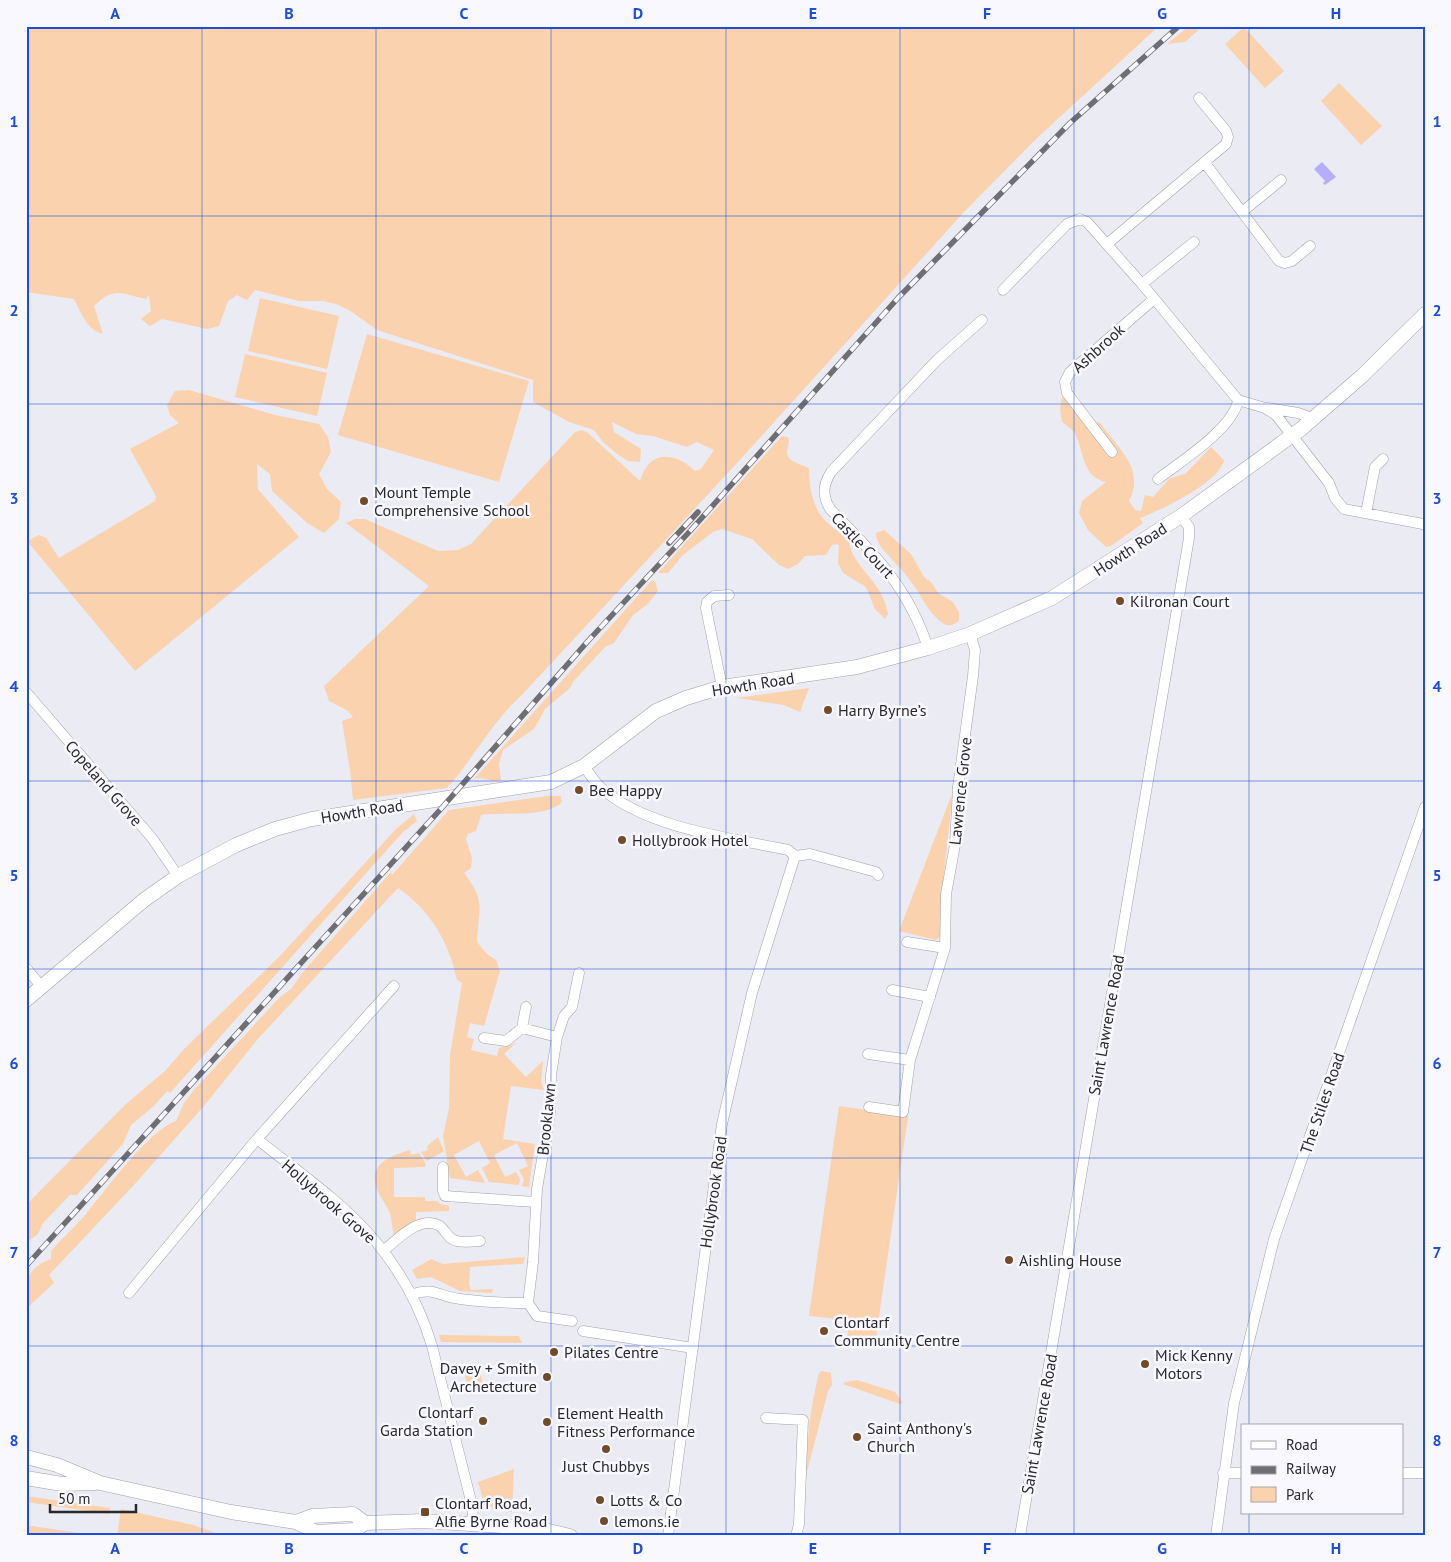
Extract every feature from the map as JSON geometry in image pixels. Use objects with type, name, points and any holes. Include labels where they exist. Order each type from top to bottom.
[{"type":"main road","name":"Howth Road","points":[[26,1000],[144,900],[178,876],[236,844],[303,822],[550,782],[584,766],[656,711],[678,701],[722,687],[863,665],[928,648],[970,634],[1052,598],[1110,564],[1181,516],[1291,435],[1362,376],[1425,314]]},
{"type":"main road","points":[[26,1457],[57,1464],[100,1482],[296,1529],[316,1532],[355,1530],[364,1523],[424,1521],[536,1528],[570,1536]]},
{"type":"main road","points":[[26,1478],[62,1484],[100,1482]]},
{"type":"street","points":[[1107,244],[1205,164],[1226,144],[1228,137],[1226,131],[1199,98]]},
{"type":"street","points":[[1205,164],[1279,261],[1285,263],[1292,261],[1310,246]]},
{"type":"street","points":[[1242,212],[1281,180]]},
{"type":"street","points":[[1003,290],[1073,220],[1080,219],[1087,222],[1142,284],[1238,400],[1265,408],[1298,413],[1312,418]]},
{"type":"street","points":[[1142,284],[1194,242]]},
{"type":"street","name":"Ashbrook","points":[[1112,452],[1067,393],[1065,382],[1070,372],[1154,299]]},
{"type":"street","name":"Castle Court","points":[[928,648],[920,623],[903,591],[890,572],[830,509],[825,501],[825,482],[831,472],[937,360],[982,320]]},
{"type":"street","points":[[1158,480],[1200,447],[1231,418],[1237,410],[1238,400]]},
{"type":"street","points":[[1265,408],[1276,415],[1329,483],[1339,504],[1344,509],[1423,524]]},
{"type":"street","points":[[1366,513],[1375,466],[1383,459]]},
{"type":"street","name":"Saint Lawrence Road","points":[[1020,1536],[1184,573],[1189,527],[1181,516]]},
{"type":"street","points":[[722,687],[706,608],[707,602],[714,596],[729,595]]},
{"type":"street","name":"Lawrence Grove","points":[[869,1107],[903,1112],[910,1060],[945,948],[946,894],[955,845],[958,786],[973,676],[975,650],[970,634]]},
{"type":"street","name":"Copeland Grove","points":[[26,692],[152,838],[178,876]]},
{"type":"street","points":[[584,766],[596,783],[610,795],[658,820],[680,827],[788,850],[795,856],[810,854],[876,872],[878,875]]},
{"type":"street","name":"The Stiles Road","points":[[1216,1536],[1223,1473],[1234,1403],[1274,1238],[1425,807]]},
{"type":"street","name":"Hollybrook Road","points":[[668,1536],[717,1157],[730,1086],[752,994],[795,856]]},
{"type":"street","points":[[907,942],[945,948]]},
{"type":"street","points":[[26,968],[42,986]]},
{"type":"street","name":"Brooklawn","points":[[528,1303],[533,1262],[536,1202],[550,1113],[551,1075],[556,1037],[564,1016],[572,1006],[579,973]]},
{"type":"street","points":[[129,1293],[257,1139],[394,986]]},
{"type":"street","points":[[892,990],[930,997]]},
{"type":"street","points":[[484,1038],[506,1041],[522,1028],[526,1007]]},
{"type":"street","points":[[522,1028],[556,1037]]},
{"type":"street","points":[[868,1054],[910,1060]]},
{"type":"street","name":"Hollybrook Grove","points":[[257,1139],[356,1221],[383,1252],[411,1295],[424,1321],[464,1470],[473,1509],[472,1524]]},
{"type":"street","points":[[443,1167],[443,1191],[446,1196],[536,1202]]},
{"type":"street","points":[[383,1252],[412,1228],[427,1224],[437,1225],[452,1240],[457,1242],[480,1241]]},
{"type":"street","points":[[411,1295],[431,1290],[456,1299],[528,1303],[537,1316],[572,1321]]},
{"type":"street","points":[[584,1331],[693,1348]]},
{"type":"street","points":[[766,1418],[803,1420],[796,1536]]},
{"type":"street","points":[[1223,1473],[1241,1473]]},
{"type":"street","points":[[1404,1473],[1425,1474]]},
{"type":"green space","points":[[26,26],[1159,26],[1036,139],[964,212],[738,462],[510,706],[447,788],[353,800],[342,721],[353,717],[348,711],[329,701],[324,686],[429,586],[346,523],[355,519],[365,519],[438,551],[458,550],[471,544],[575,432],[582,430],[588,433],[640,481],[644,471],[655,459],[670,457],[679,459],[695,471],[701,469],[714,450],[697,442],[687,447],[653,436],[636,434],[612,422],[614,432],[641,449],[640,462],[628,461],[603,442],[594,430],[569,422],[533,402],[533,380],[377,330],[349,310],[323,301],[299,301],[255,290],[247,300],[237,295],[228,301],[219,326],[207,329],[162,319],[150,326],[141,319],[151,311],[149,295],[146,299],[119,293],[107,296],[94,306],[103,334],[97,332],[89,325],[74,299],[26,292]]},
{"type":"green space","points":[[1189,26],[1203,26],[1185,42],[1167,44]]},
{"type":"green space","points":[[1244,27],[1284,71],[1265,88],[1225,44]]},
{"type":"green space","points":[[1339,83],[1382,126],[1361,145],[1321,101]]},
{"type":"green space","points":[[260,298],[339,316],[327,369],[248,351]]},
{"type":"green space","points":[[367,334],[529,381],[499,482],[338,435]]},
{"type":"green space","points":[[245,354],[327,373],[317,416],[235,397]]},
{"type":"green space","points":[[189,390],[275,415],[319,424],[328,437],[331,452],[319,474],[327,489],[341,502],[339,519],[324,533],[307,523],[272,491],[270,474],[257,464],[258,489],[299,537],[135,671],[27,541],[39,535],[46,538],[59,558],[155,501],[156,496],[130,449],[179,423],[170,415],[167,405],[175,391]]},
{"type":"green space","points":[[1062,397],[1068,400],[1081,418],[1100,423],[1127,459],[1134,479],[1129,501],[1135,510],[1141,511],[1145,495],[1153,497],[1170,478],[1185,474],[1211,447],[1224,460],[1220,469],[1212,478],[1188,495],[1140,518],[1143,523],[1111,546],[1106,547],[1088,530],[1079,513],[1082,501],[1106,482],[1098,479],[1087,468],[1074,432],[1062,422],[1060,408]]},
{"type":"green space","points":[[782,436],[788,437],[787,453],[790,459],[809,469],[813,499],[824,520],[848,540],[860,566],[883,597],[888,614],[885,619],[875,609],[866,587],[843,573],[838,563],[839,546],[837,544],[832,545],[826,555],[805,556],[798,564],[788,569],[779,565],[752,539],[722,529],[713,532],[683,555],[668,573],[658,573]]},
{"type":"green space","points":[[884,530],[911,554],[924,577],[932,583],[938,593],[953,602],[959,612],[959,621],[952,625],[946,625],[935,617],[916,588],[879,544],[876,533]]},
{"type":"green space","points":[[652,580],[655,582],[658,591],[648,604],[633,615],[614,643],[605,647],[573,682],[570,688],[545,709],[534,729],[503,750],[499,764],[501,780],[474,779]]},
{"type":"green space","points":[[809,688],[800,712],[783,705],[737,698]]},
{"type":"green space","points":[[952,794],[941,901],[940,937],[936,940],[899,931]]},
{"type":"green space","points":[[547,796],[561,796],[562,802],[555,807],[536,812],[481,815],[476,831],[468,834],[466,839],[472,858],[471,868],[464,873],[476,891],[478,899],[477,942],[487,954],[496,960],[500,971],[484,1026],[470,1023],[467,1037],[474,1039],[471,1050],[497,1056],[499,1048],[516,1043],[504,1054],[526,1077],[543,1061],[541,1082],[544,1090],[511,1086],[503,1139],[535,1144],[529,1187],[522,1186],[524,1179],[519,1170],[528,1166],[517,1143],[494,1155],[505,1177],[516,1172],[520,1179],[519,1185],[489,1182],[482,1168],[490,1163],[479,1141],[454,1155],[466,1177],[478,1170],[485,1183],[450,1178],[443,1136],[449,1108],[450,1055],[462,983],[457,980],[449,953],[429,917],[420,906],[398,888],[257,1040],[204,1106],[133,1186],[49,1275],[54,1283],[26,1309],[26,1292],[28,1278],[31,1273],[42,1263],[51,1259],[51,1251],[86,1214],[141,1148],[153,1136],[176,1121],[184,1103],[193,1091],[280,997],[291,989],[303,972],[391,872],[392,875],[449,810]]},
{"type":"green space","points":[[414,814],[417,821],[403,832],[170,1093],[167,1091],[154,1106],[131,1125],[123,1144],[77,1195],[70,1195],[43,1223],[38,1234],[26,1243],[26,1205],[125,1105],[165,1071],[185,1048],[281,955],[396,829]]},
{"type":"green space","points":[[839,1106],[908,1116],[875,1344],[847,1340],[849,1320],[809,1316]]},
{"type":"green space","points":[[438,1137],[444,1151],[427,1161],[421,1152],[428,1150],[427,1146]]},
{"type":"green space","points":[[410,1150],[411,1155],[419,1153],[426,1164],[425,1167],[394,1168],[394,1197],[425,1197],[425,1201],[437,1201],[440,1204],[449,1206],[449,1211],[416,1212],[416,1221],[394,1236],[390,1215],[378,1192],[375,1175],[377,1168],[387,1159]]},
{"type":"green space","points":[[525,1257],[523,1264],[470,1267],[469,1285],[471,1290],[493,1289],[492,1293],[460,1291],[431,1277],[417,1279],[412,1270],[431,1259],[443,1264]]},
{"type":"green space","points":[[439,1335],[519,1336],[522,1343],[441,1342]]},
{"type":"green space","points":[[478,1365],[485,1391],[470,1395],[463,1368]]},
{"type":"green space","points":[[822,1371],[831,1373],[832,1385],[828,1391],[806,1476],[811,1411],[819,1373]]},
{"type":"green space","points":[[857,1380],[895,1392],[903,1403],[900,1404],[843,1384]]},
{"type":"green space","points":[[514,1469],[512,1512],[493,1510],[492,1507],[485,1506],[478,1482]]},
{"type":"green space","points":[[26,1496],[110,1508],[109,1514],[26,1502]]},
{"type":"green space","points":[[121,1509],[193,1525],[225,1536],[117,1536]]},
{"type":"green space","points":[[26,1525],[99,1536],[26,1536]]},
{"type":"shaded area","points":[[1322,162],[1336,177],[1325,185],[1323,183],[1325,181],[1314,169]]},
{"type":"railway","points":[[26,1266],[439,811],[588,641],[691,530],[898,298],[1070,123],[1179,26]]},
{"type":"railway","points":[[669,543],[698,512]]},
{"type":"place","name":"Mount Temple Comprehensive School","points":[[364,501]]},
{"type":"place","name":"Kilronan Court","points":[[1120,601]]},
{"type":"place","name":"Harry Byrne’s","points":[[828,710]]},
{"type":"place","name":"Bee Happy","points":[[579,790]]},
{"type":"place","name":"Hollybrook Hotel","points":[[622,840]]},
{"type":"place","name":"Aishling House","points":[[1009,1260]]},
{"type":"place","name":"Clontarf Community Centre","points":[[824,1331]]},
{"type":"place","name":"Pilates Centre","points":[[554,1352]]},
{"type":"place","name":"Mick Kenny Motors","points":[[1145,1364]]},
{"type":"place","name":"Davey + Smith Archetecture","points":[[547,1377]]},
{"type":"place","name":"Clontarf Garda Station","points":[[483,1421]]},
{"type":"place","name":"Element Health Fitness Performance","points":[[547,1422]]},
{"type":"place","name":"Saint Anthony's Church","points":[[857,1437]]},
{"type":"place","name":"Just Chubbys","points":[[606,1449]]},
{"type":"place","name":"Lotts & Co","points":[[600,1500]]},
{"type":"place","name":"Clontarf Road, Alfie Byrne Road","points":[[425,1512]]},
{"type":"place","name":"lemons.ie","points":[[604,1521]]}]
